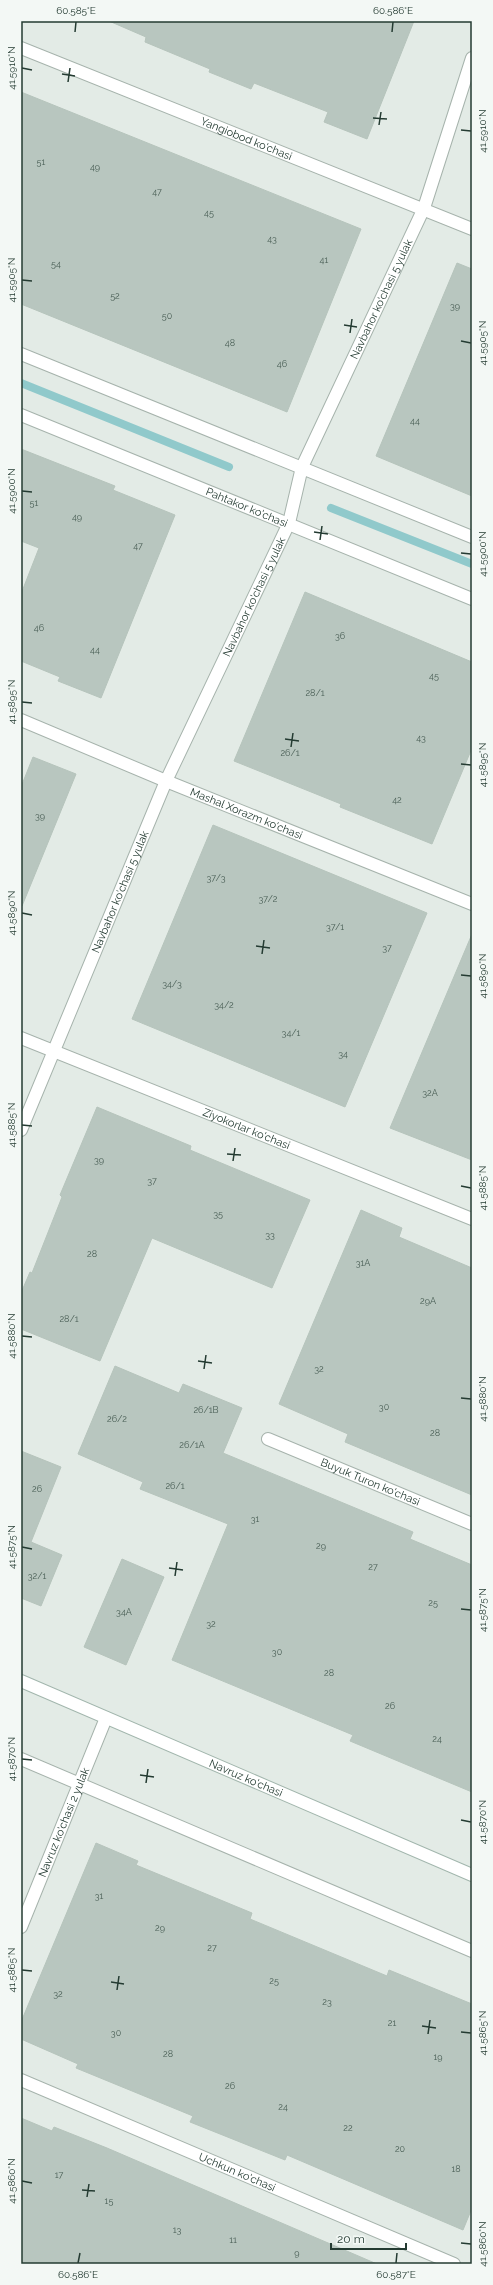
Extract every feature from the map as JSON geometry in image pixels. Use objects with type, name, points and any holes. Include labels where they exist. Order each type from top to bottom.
[{"type":"street","name":"Yangiobod ko'chasi","points":[[21,48],[424,208],[472,229]]},
{"type":"street","name":"Navbahor ko'chasi 5 yulak","points":[[21,1130],[166,781],[288,523],[302,467],[424,208],[472,58]]},
{"type":"street","points":[[21,354],[472,537]]},
{"type":"street","name":"Pahtakor ko'chasi","points":[[21,415],[472,599]]},
{"type":"street","name":"Mashal Xorazm ko'chasi","points":[[21,720],[166,781],[472,904]]},
{"type":"street","name":"Ziyokorlar ko'chasi","points":[[21,1038],[472,1219]]},
{"type":"street","name":"Buyuk Turon ko'chasi","points":[[268,1439],[472,1524]]},
{"type":"street","name":"Navruz ko'chasi","points":[[21,1681],[472,1875]]},
{"type":"street","name":"Navruz ko'chasi 2 yulak","points":[[21,1927],[106,1718]]},
{"type":"street","points":[[21,1759],[79,1782],[472,1951]]},
{"type":"street","name":"Uchkun ko'chasi","points":[[21,2080],[454,2264]]},
{"type":"building","points":[[109,21],[414,21],[367,139],[324,122],[328,112],[254,83],[251,89],[209,72],[210,69],[145,42],[146,37]]},
{"type":"building","points":[[21,92],[361,229],[287,412],[21,304]]},
{"type":"building","points":[[457,263],[472,269],[472,496],[376,456]]},
{"type":"building","points":[[21,449],[115,486],[113,490],[175,515],[101,698],[58,681],[60,677],[21,661],[21,594],[39,548],[21,541]]},
{"type":"building","points":[[305,592],[472,662],[472,748],[432,844],[340,807],[341,804],[234,761]]},
{"type":"building","points":[[33,757],[76,774],[22,906],[21,787]]},
{"type":"building","points":[[213,825],[427,913],[345,1107],[132,1019]]},
{"type":"building","points":[[472,934],[472,1160],[390,1128]]},
{"type":"building","points":[[97,1107],[191,1146],[190,1150],[310,1200],[272,1288],[152,1238],[100,1361],[21,1329],[21,1293],[30,1272],[32,1273],[62,1197],[60,1195]]},
{"type":"building","points":[[361,1210],[402,1228],[399,1237],[472,1268],[472,1495],[345,1442],[348,1434],[279,1404]]},
{"type":"building","points":[[115,1366],[179,1393],[183,1384],[242,1408],[223,1453],[413,1532],[410,1539],[472,1565],[472,1792],[350,1741],[353,1735],[172,1660],[228,1524],[140,1489],[143,1482],[78,1454]]},
{"type":"building","points":[[21,1451],[61,1467],[31,1542],[62,1555],[41,1606],[21,1598]]},
{"type":"building","points":[[122,1559],[164,1577],[126,1665],[84,1647]]},
{"type":"building","points":[[96,1843],[138,1861],[136,1865],[252,1913],[250,1919],[387,1976],[389,1970],[472,2004],[472,2208],[463,2230],[287,2155],[285,2160],[190,2122],[193,2116],[76,2068],[78,2064],[21,2039],[21,2022]]},
{"type":"building","points":[[21,2118],[52,2131],[54,2127],[107,2148],[377,2264],[21,2264]]},
{"type":"waterway","points":[[21,383],[229,467]]},
{"type":"waterway","points":[[331,508],[472,564]]}]
